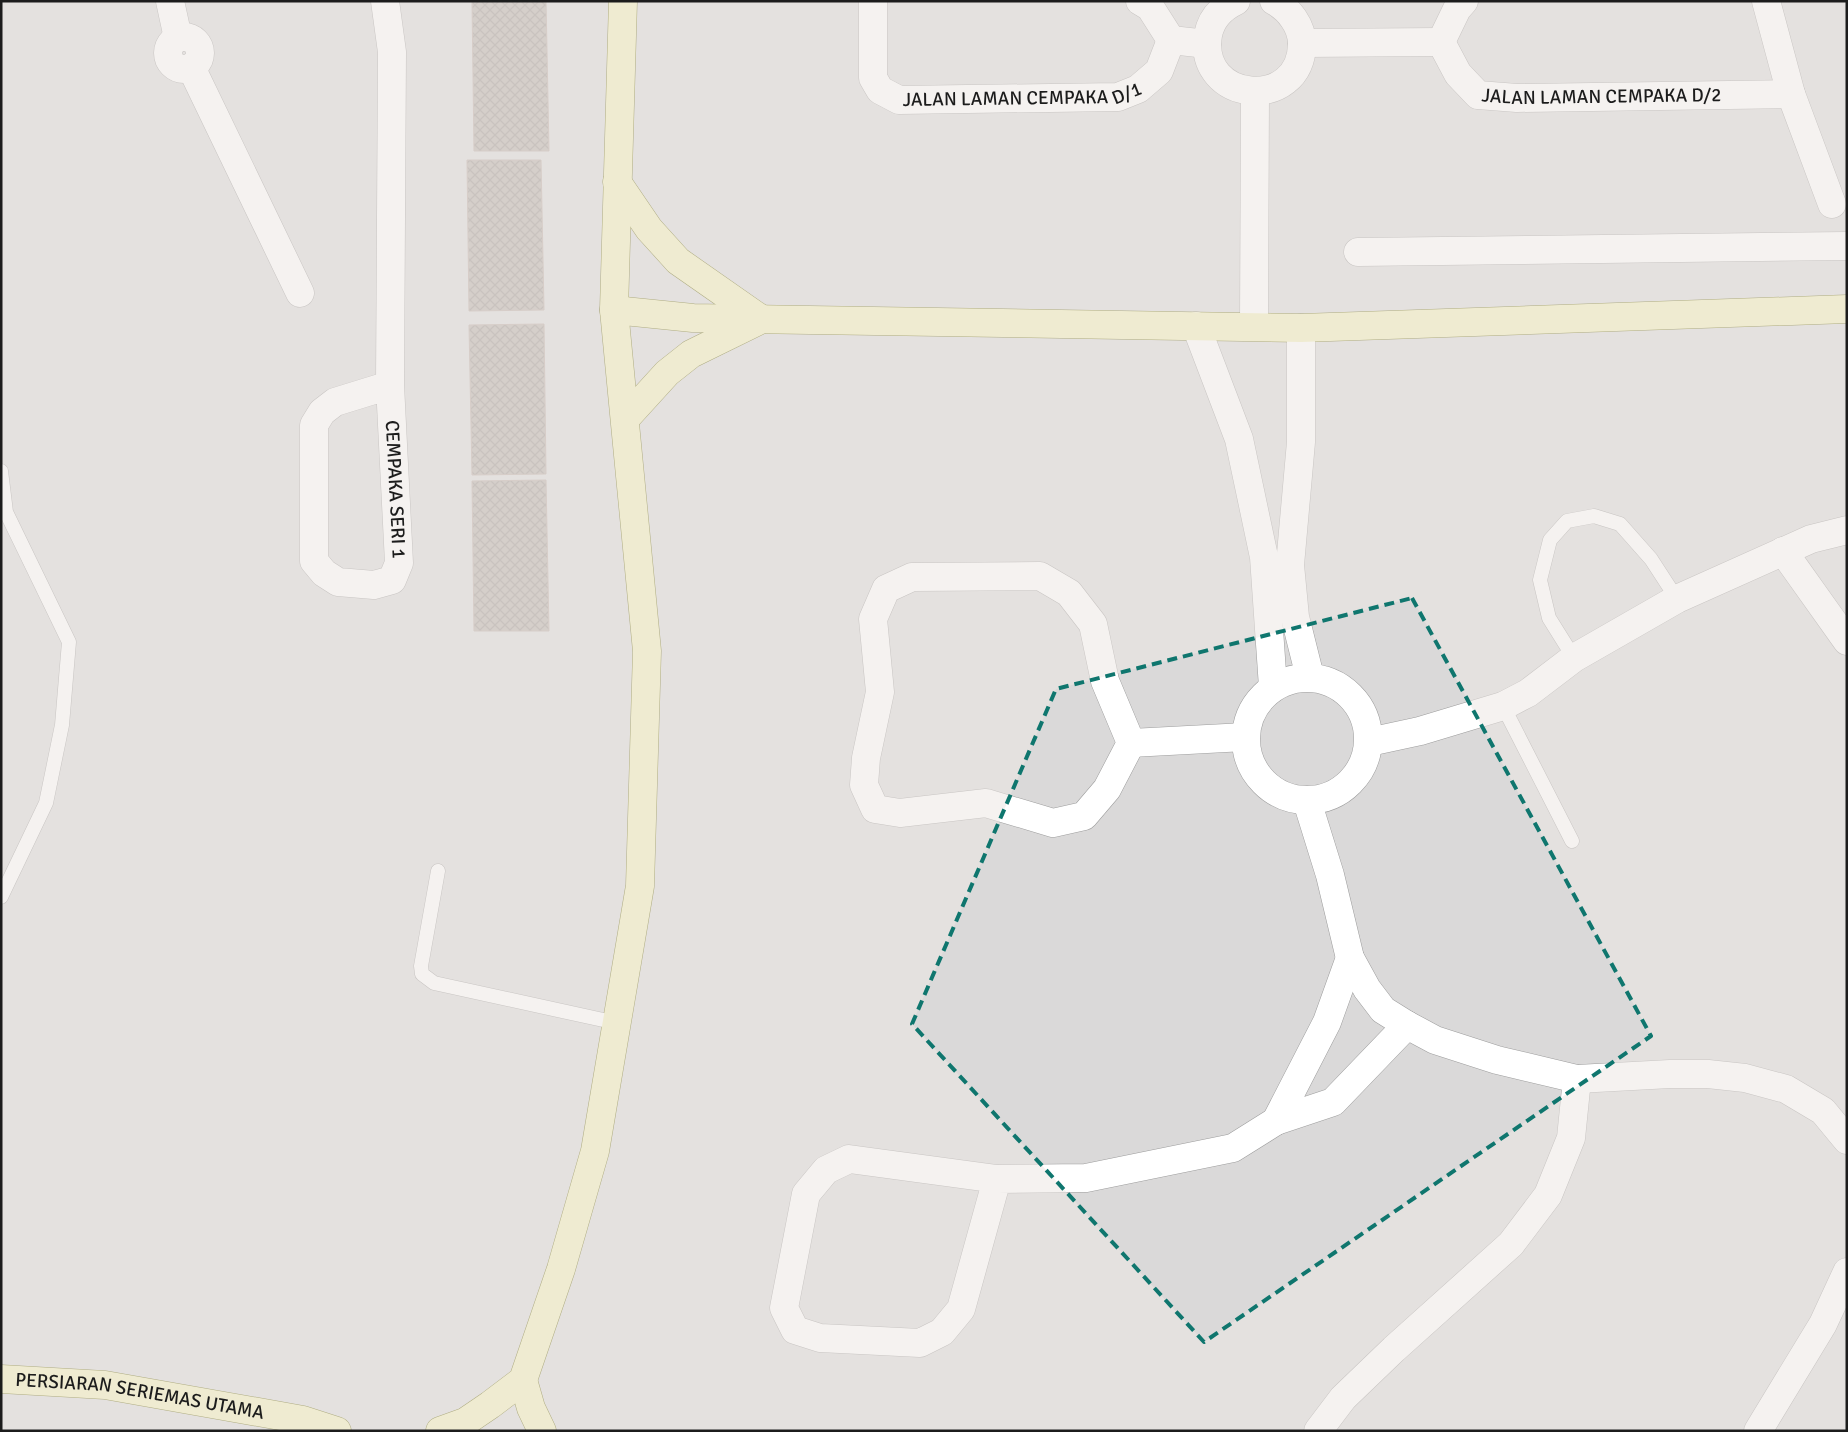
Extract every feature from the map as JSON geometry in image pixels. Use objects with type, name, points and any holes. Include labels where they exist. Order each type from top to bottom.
[{"type":"street","points":[[170,1],[178,38],[189,37],[194,39],[200,48],[199,60],[191,67],[300,293]]},
{"type":"street","name":"CEMPAKA SERI 1","points":[[385,1],[392,52],[390,385],[399,563],[392,580],[374,585],[338,582],[324,573],[314,561],[314,424],[322,412],[335,402],[390,385]]},
{"type":"street","name":"CEMPAKA SERI 1","points":[[392,52],[405,1]]},
{"type":"street","points":[[440,1431],[465,1422],[523,1380],[561,1269],[595,1151],[640,886],[646,651],[626,418],[614,310],[623,1]]},
{"type":"street","name":"JALAN LAMAN CEMPAKA D/1","points":[[873,1],[873,78],[880,90],[899,100],[1118,97],[1138,89],[1159,71],[1171,40]]},
{"type":"street","points":[[1140,1],[1150,8],[1171,40],[1207,44]]},
{"type":"street","points":[[1236,1],[1216,15],[1209,29],[1207,44],[1209,58],[1216,72],[1226,82],[1240,90],[1255,92],[1270,89],[1284,82],[1294,71],[1300,58],[1302,43],[1299,29],[1293,17],[1283,6],[1274,1]]},
{"type":"street","points":[[1302,43],[1441,42],[1464,1]]},
{"type":"street","points":[[1766,1],[1791,94],[1832,204]]},
{"type":"street","name":"JALAN LAMAN CEMPAKA D/2","points":[[1441,42],[1458,74],[1478,95],[1517,98],[1791,94]]},
{"type":"street","points":[[1254,326],[1255,92]]},
{"type":"street","points":[[617,182],[649,230],[678,261],[761,319]]},
{"type":"street","points":[[1358,252],[1847,246]]},
{"type":"street","points":[[614,310],[693,318],[1301,328],[1845,309]]},
{"type":"street","points":[[626,418],[667,373],[692,354],[761,319]]},
{"type":"street","points":[[1196,326],[1239,439],[1264,557],[1272,687]]},
{"type":"street","points":[[1301,328],[1301,442],[1290,565],[1295,617],[1310,677]]},
{"type":"street","points":[[1369,742],[1420,731],[1503,706],[1528,693],[1574,658],[1677,598],[1811,540],[1847,530]]},
{"type":"street","points":[[1783,552],[1847,641]]},
{"type":"street","points":[[1040,576],[1069,593],[1093,624],[1105,681],[1131,743],[1107,789],[1084,816],[1053,823],[986,803],[900,813],[875,809],[864,785],[866,758],[880,692],[873,618],[886,589],[912,577],[1040,576]]},
{"type":"street","points":[[1310,677],[1329,681],[1345,691],[1358,705],[1366,723],[1369,742],[1365,761],[1356,777],[1342,790],[1326,798],[1307,801],[1287,798],[1269,788],[1256,774],[1247,756],[1244,737],[1248,717],[1258,700],[1272,687],[1290,679],[1310,677]]},
{"type":"street","points":[[1131,743],[1244,737]]},
{"type":"street","points":[[1307,801],[1330,875],[1350,958],[1367,989],[1383,1010],[1407,1026],[1435,1040],[1497,1060],[1577,1079],[1670,1074],[1708,1074],[1745,1078],[1786,1089],[1823,1110],[1847,1140]]},
{"type":"street","points":[[1276,1121],[1327,1022],[1350,958]]},
{"type":"street","points":[[997,1179],[961,1309],[942,1332],[920,1343],[820,1338],[795,1330],[784,1308],[806,1194],[826,1170],[849,1159],[997,1179],[1086,1178],[1233,1148],[1276,1121],[1333,1102],[1407,1026]]},
{"type":"street","points":[[1318,1431],[1343,1398],[1394,1349],[1511,1244],[1548,1195],[1570,1138],[1577,1079]]},
{"type":"street","points":[[1758,1431],[1823,1324],[1847,1272]]},
{"type":"street","name":"PERSIARAN SERIEMAS UTAMA","points":[[1,1379],[105,1385],[303,1420],[337,1431]]},
{"type":"street","points":[[523,1380],[531,1408],[542,1431]]},
{"type":"lane","points":[[1,471],[6,512],[69,642],[62,725],[46,802],[1,897]]},
{"type":"lane","points":[[1574,658],[1549,618],[1540,580],[1550,540],[1566,521],[1594,516],[1620,524],[1651,559],[1677,598]]},
{"type":"lane","points":[[1503,706],[1572,841]]},
{"type":"lane","points":[[438,872],[421,966],[422,974],[434,983],[617,1023]]},
{"type":"highlighted area","points":[[1412,598],[1651,1036],[1204,1342],[912,1024],[1056,689]]},
{"type":"shaded area","points":[[1,1],[1847,1],[1847,1431],[1,1431]]},
{"type":"building","points":[[472,1],[546,1],[549,151],[474,151]]},
{"type":"building","points":[[467,160],[541,160],[544,310],[469,311]]},
{"type":"building","points":[[544,324],[546,474],[472,475],[469,325]]},
{"type":"building","points":[[546,480],[549,631],[474,631],[472,481]]}]
